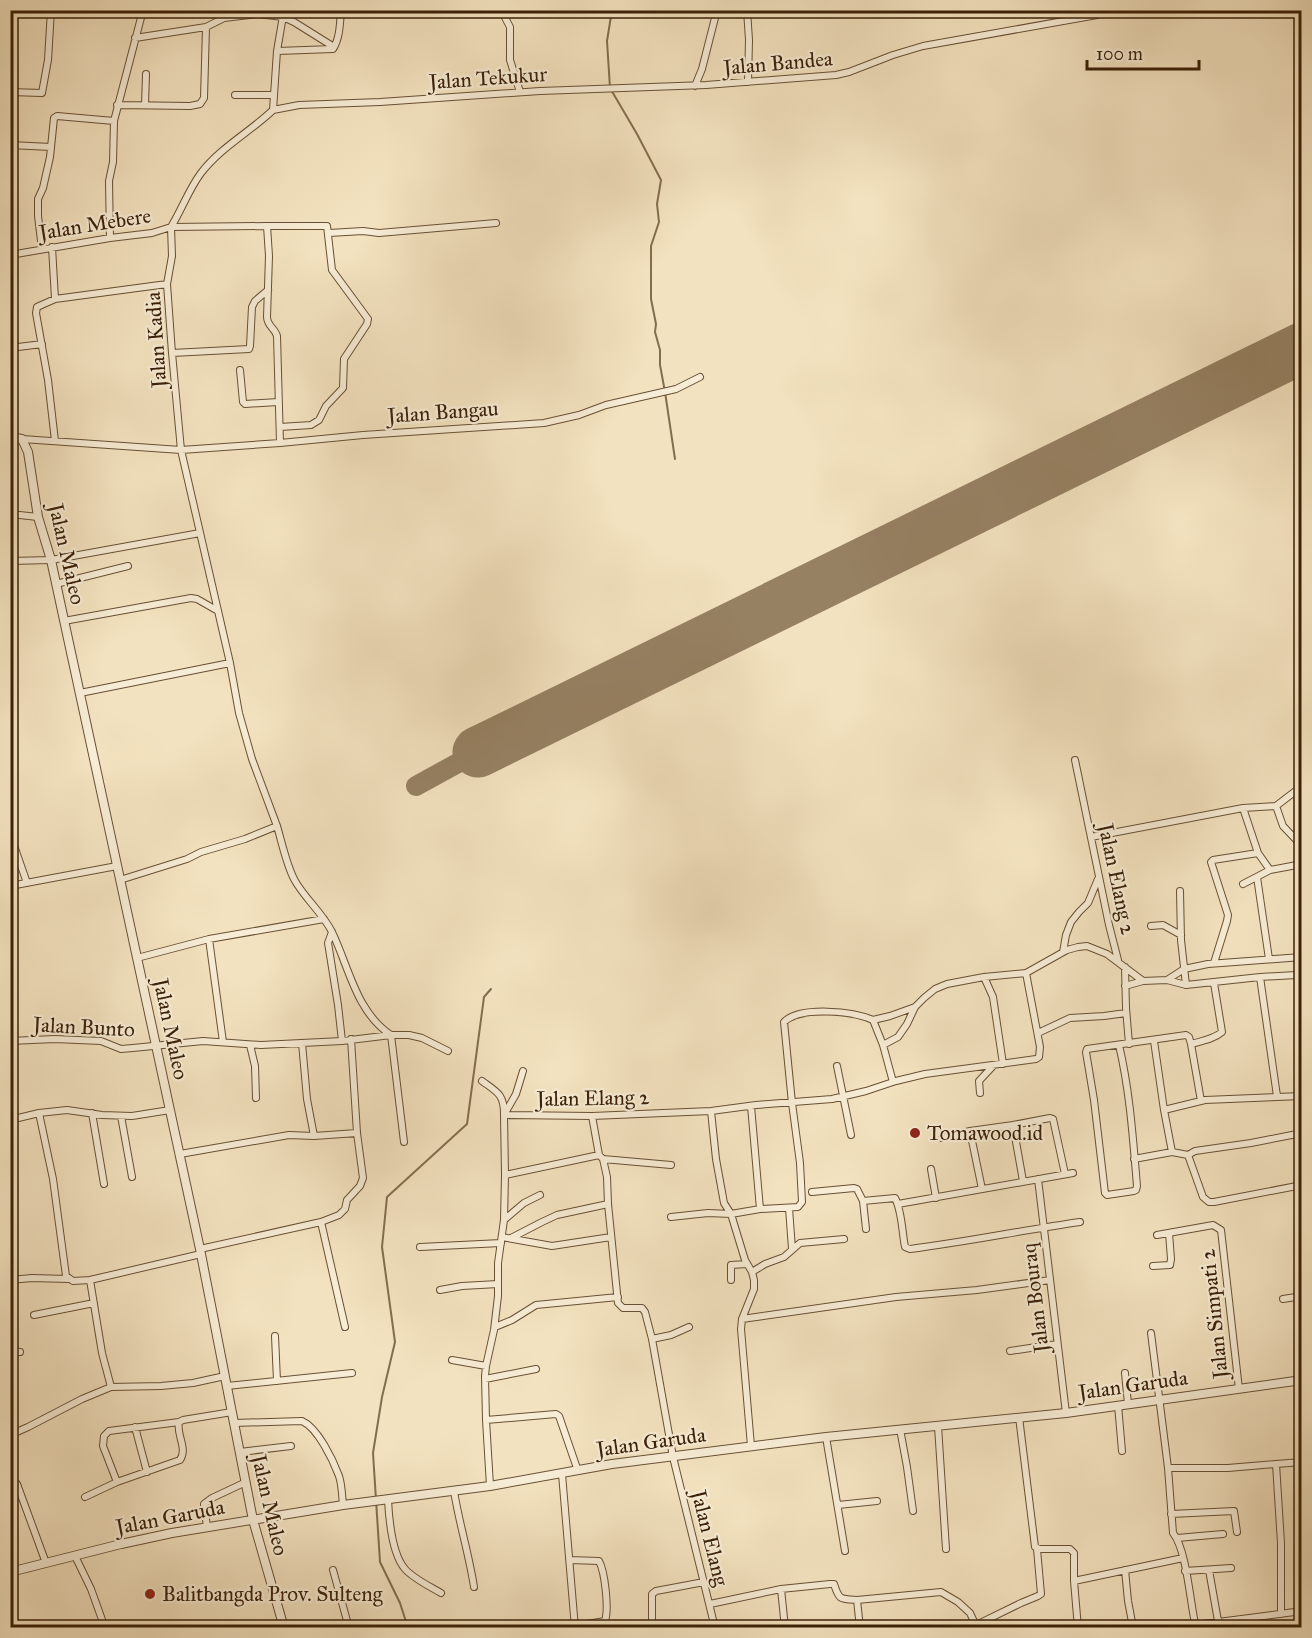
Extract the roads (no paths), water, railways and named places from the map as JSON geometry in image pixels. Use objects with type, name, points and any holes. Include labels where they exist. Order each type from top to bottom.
[{"type":"street","points":[[10,92],[42,93],[48,60],[51,10]]},
{"type":"street","points":[[110,238],[108,181],[113,162],[114,121],[143,10]]},
{"type":"street","points":[[277,51],[331,50],[339,31],[341,10]]},
{"type":"street","points":[[501,10],[510,27],[510,60],[520,92]]},
{"type":"street","points":[[695,86],[702,69],[717,10]]},
{"type":"street","points":[[747,10],[748,82]]},
{"type":"street","name":"Jalan Bandea","points":[[706,85],[842,74],[923,46],[1097,13]]},
{"type":"street","points":[[135,38],[206,27],[224,18],[284,14],[334,47]]},
{"type":"street","points":[[273,110],[277,51],[284,14]]},
{"type":"street","points":[[117,105],[190,106],[200,104],[204,98],[206,75],[206,27]]},
{"type":"street","points":[[145,105],[146,74]]},
{"type":"street","name":"Jalan Tekukur","points":[[273,110],[298,105],[520,92],[706,85]]},
{"type":"street","points":[[235,95],[274,94]]},
{"type":"street","name":"Jalan Mebere","points":[[10,255],[152,233],[171,226],[202,171],[219,153],[273,110]]},
{"type":"street","points":[[42,249],[38,199],[45,181],[55,117],[114,121]]},
{"type":"street","points":[[10,146],[51,147]]},
{"type":"street","points":[[328,233],[363,231],[379,233],[496,223]]},
{"type":"street","points":[[171,226],[327,226],[332,270],[368,321],[344,359],[343,388],[326,406],[319,420],[311,425],[279,427]]},
{"type":"street","name":"Jalan Kadia","points":[[171,226],[172,256],[167,284],[181,450]]},
{"type":"street","points":[[267,226],[267,322],[277,336],[280,443]]},
{"type":"street","points":[[52,248],[55,299]]},
{"type":"street","points":[[55,441],[36,309],[40,304],[55,299],[167,284]]},
{"type":"street","points":[[172,353],[249,349],[252,307],[255,301],[268,290]]},
{"type":"street","points":[[10,348],[42,344]]},
{"type":"street","points":[[240,370],[245,404],[278,402]]},
{"type":"street","name":"Jalan Bangau","points":[[10,437],[181,450],[544,423],[579,415],[606,405],[676,389],[700,377]]},
{"type":"street","name":"Jalan Maleo","points":[[22,439],[28,452],[38,517],[51,560],[201,1251],[253,1520],[284,1628]]},
{"type":"street","points":[[181,450],[230,663],[239,713],[252,759],[294,878],[332,932],[367,1012],[377,1025],[391,1035],[404,1142]]},
{"type":"street","points":[[10,514],[38,517]]},
{"type":"street","points":[[10,561],[51,560],[200,533]]},
{"type":"street","points":[[56,584],[128,566]]},
{"type":"street","points":[[64,621],[190,598],[197,599],[218,611]]},
{"type":"street","points":[[80,693],[230,663]]},
{"type":"street","name":"Jalan Elang 2","points":[[1075,760],[1118,961],[1143,981]]},
{"type":"street","points":[[1091,837],[1243,808],[1276,806],[1300,787]]},
{"type":"street","points":[[1276,806],[1283,826],[1302,846]]},
{"type":"street","points":[[1243,808],[1258,854],[1270,870]]},
{"type":"street","points":[[120,880],[187,859],[277,826]]},
{"type":"street","points":[[10,834],[27,883]]},
{"type":"street","points":[[1215,963],[1228,915],[1211,862],[1258,854]]},
{"type":"street","points":[[1243,884],[1270,870],[1302,864]]},
{"type":"street","points":[[10,886],[117,866]]},
{"type":"street","points":[[1063,952],[1068,929],[1078,912],[1088,903],[1099,876]]},
{"type":"street","points":[[1257,877],[1269,959]]},
{"type":"street","points":[[1180,891],[1185,985]]},
{"type":"street","points":[[137,958],[209,939],[324,919]]},
{"type":"street","points":[[1151,926],[1163,925],[1181,934]]},
{"type":"street","points":[[332,932],[328,943],[342,1041]]},
{"type":"street","points":[[209,939],[223,1042]]},
{"type":"street","points":[[883,1045],[898,1038],[915,1007],[924,998],[935,989],[947,984],[984,977],[1026,973],[1063,952],[1078,947],[1087,946],[1118,961]]},
{"type":"street","points":[[1167,980],[1184,969],[1215,963],[1302,957]]},
{"type":"street","points":[[1125,967],[1129,1044]]},
{"type":"street","points":[[1026,973],[1038,1033],[1070,1018],[1126,1013]]},
{"type":"street","points":[[1125,986],[1143,981],[1167,980],[1185,985],[1296,975],[1302,979]]},
{"type":"street","points":[[984,977],[993,997],[1003,1064]]},
{"type":"street","points":[[1260,977],[1277,1096]]},
{"type":"street","points":[[1191,1044],[1222,1034],[1214,982]]},
{"type":"street","points":[[671,1217],[800,1207],[802,1202],[800,1163],[783,1027],[785,1020],[791,1017],[830,1012],[863,1015],[873,1020],[915,1007]]},
{"type":"street","points":[[873,1020],[883,1045],[893,1082]]},
{"type":"street","name":"Jalan Elang 2","points":[[504,1115],[592,1116],[711,1111],[844,1097],[924,1074],[1036,1059],[1039,1057],[1040,1047],[1038,1033]]},
{"type":"street","name":"Jalan Bunto","points":[[10,1041],[93,1040],[121,1048],[202,1041],[250,1045],[409,1035],[422,1038],[448,1051]]},
{"type":"street","points":[[1119,1045],[1129,1102],[1136,1190],[1107,1195],[1086,1052],[1091,1048],[1186,1035],[1191,1044],[1201,1101]]},
{"type":"street","points":[[10,1280],[32,1278],[90,1280],[321,1222],[339,1215],[349,1196],[360,1186],[363,1172],[357,1133],[351,1040]]},
{"type":"street","points":[[1154,1041],[1172,1152]]},
{"type":"street","points":[[302,1043],[314,1136]]},
{"type":"street","points":[[250,1045],[255,1066],[256,1098]]},
{"type":"street","points":[[981,1093],[979,1081],[993,1065]]},
{"type":"street","points":[[837,1066],[851,1135]]},
{"type":"street","points":[[504,1115],[516,1094],[523,1071]]},
{"type":"street","points":[[482,1081],[502,1098],[504,1103],[504,1220],[498,1263],[495,1327],[485,1379],[490,1486]]},
{"type":"street","points":[[1164,1110],[1201,1101],[1302,1096]]},
{"type":"street","points":[[752,1106],[760,1209]]},
{"type":"street","points":[[10,1120],[39,1113],[67,1110],[132,1116],[170,1110]]},
{"type":"street","points":[[711,1111],[724,1203],[731,1214],[747,1264],[752,1272],[754,1289],[742,1319],[741,1329],[751,1446]]},
{"type":"street","points":[[39,1113],[53,1179],[68,1279]]},
{"type":"street","points":[[92,1113],[104,1184]]},
{"type":"street","points":[[122,1116],[132,1177]]},
{"type":"street","points":[[495,1327],[512,1320],[536,1305],[618,1297],[607,1177],[592,1116]]},
{"type":"street","points":[[942,1138],[1050,1118],[1053,1119],[1065,1174]]},
{"type":"street","points":[[1013,1125],[1023,1181]]},
{"type":"street","points":[[970,1131],[982,1189]]},
{"type":"street","points":[[180,1154],[289,1135],[357,1133]]},
{"type":"street","points":[[1134,1159],[1172,1152],[1188,1155],[1195,1151],[1302,1133]]},
{"type":"street","points":[[1188,1155],[1203,1197],[1209,1202],[1302,1185]]},
{"type":"street","points":[[505,1175],[601,1157],[671,1165]]},
{"type":"street","points":[[931,1169],[936,1198]]},
{"type":"street","points":[[898,1204],[1072,1173]]},
{"type":"street","name":"Jalan Bouraq","points":[[1038,1179],[1066,1413]]},
{"type":"street","points":[[812,1192],[854,1188],[857,1190],[863,1201],[866,1229]]},
{"type":"street","points":[[504,1220],[524,1203],[540,1194]]},
{"type":"street","points":[[863,1201],[895,1198],[905,1247],[910,1249],[1080,1222]]},
{"type":"street","points":[[420,1247],[511,1238],[550,1218],[608,1204]]},
{"type":"street","points":[[789,1208],[792,1249]]},
{"type":"street","points":[[321,1222],[345,1327]]},
{"type":"street","name":"Jalan Simpati 2","points":[[1157,1235],[1213,1225],[1221,1230],[1239,1389]]},
{"type":"street","points":[[1153,1266],[1170,1265],[1169,1233]]},
{"type":"street","points":[[511,1238],[552,1246],[611,1237]]},
{"type":"street","points":[[752,1272],[769,1262],[784,1257],[801,1244],[844,1239]]},
{"type":"street","points":[[731,1280],[731,1265],[747,1264]]},
{"type":"street","points":[[90,1280],[102,1353],[111,1387]]},
{"type":"street","points":[[742,1319],[896,1297],[977,1290],[1050,1280]]},
{"type":"street","points":[[440,1290],[498,1284]]},
{"type":"street","points":[[1283,1299],[1302,1296]]},
{"type":"street","name":"Jalan Elang","points":[[618,1297],[618,1303],[623,1308],[642,1308],[644,1310],[652,1338],[673,1457],[715,1628]]},
{"type":"street","points":[[34,1315],[94,1303]]},
{"type":"street","points":[[652,1338],[671,1335],[689,1327]]},
{"type":"street","points":[[1151,1333],[1168,1468],[1173,1533],[1177,1538],[1183,1558],[1196,1626],[1218,1621],[1302,1611]]},
{"type":"street","points":[[275,1336],[277,1381]]},
{"type":"street","points":[[1010,1351],[1057,1344]]},
{"type":"street","points":[[10,1351],[20,1352]]},
{"type":"street","points":[[452,1360],[486,1366]]},
{"type":"street","points":[[485,1379],[536,1369]]},
{"type":"street","points":[[227,1386],[352,1373]]},
{"type":"street","points":[[1125,1373],[1128,1404]]},
{"type":"street","points":[[10,1435],[111,1387],[193,1383],[225,1376]]},
{"type":"street","name":"Jalan Garuda","points":[[10,1572],[162,1535],[343,1505],[490,1486],[612,1464],[826,1437],[1066,1413],[1302,1380]]},
{"type":"street","points":[[1118,1405],[1122,1451]]},
{"type":"street","points":[[117,1482],[103,1446],[104,1436],[109,1431],[232,1412]]},
{"type":"street","points":[[486,1420],[556,1414],[559,1416],[578,1471]]},
{"type":"street","points":[[710,1604],[781,1589],[833,1583],[840,1599],[857,1600],[941,1592],[958,1602],[970,1613],[977,1626],[1038,1596],[1041,1593],[1037,1549],[1019,1417]]},
{"type":"street","points":[[235,1424],[302,1421],[307,1423],[318,1436],[338,1473],[343,1505]]},
{"type":"street","points":[[85,1497],[117,1482],[180,1460],[183,1456],[183,1448],[177,1427],[178,1422]]},
{"type":"street","points":[[938,1426],[946,1549]]},
{"type":"street","points":[[135,1427],[147,1472]]},
{"type":"street","points":[[900,1430],[913,1511]]},
{"type":"street","points":[[826,1437],[845,1551]]},
{"type":"street","points":[[240,1452],[291,1446]]},
{"type":"street","points":[[1168,1468],[1228,1468],[1302,1462]]},
{"type":"street","points":[[1276,1464],[1281,1543],[1281,1614]]},
{"type":"street","points":[[562,1474],[575,1627],[605,1621],[607,1610],[599,1561],[570,1560]]},
{"type":"street","points":[[207,1527],[204,1504],[246,1482]]},
{"type":"street","points":[[17,1484],[46,1563]]},
{"type":"street","points":[[454,1491],[474,1587]]},
{"type":"street","points":[[385,1500],[395,1545],[403,1566],[411,1574],[441,1593]]},
{"type":"street","points":[[838,1505],[877,1501]]},
{"type":"street","points":[[1171,1514],[1234,1511],[1237,1532]]},
{"type":"street","points":[[1177,1538],[1223,1534]]},
{"type":"street","points":[[1037,1549],[1070,1549],[1074,1553],[1078,1628]]},
{"type":"street","points":[[75,1556],[91,1589],[105,1628]]},
{"type":"street","points":[[1074,1581],[1183,1558]]},
{"type":"street","points":[[1185,1571],[1231,1568]]},
{"type":"street","points":[[333,1570],[349,1628]]},
{"type":"street","points":[[1125,1570],[1132,1622],[1130,1628]]},
{"type":"street","points":[[1209,1570],[1218,1621]]},
{"type":"street","points":[[652,1628],[652,1594],[656,1591],[704,1582]]},
{"type":"street","points":[[781,1589],[785,1628]]},
{"type":"street","points":[[857,1600],[860,1628]]},
{"type":"waterway","points":[[612,10],[607,41],[610,88],[661,180],[657,204],[659,222],[651,246],[651,299],[675,459]]},
{"type":"waterway","points":[[408,1628],[400,1603],[380,1562],[373,1453],[382,1397],[395,1342],[382,1247],[387,1197],[467,1124],[484,997],[491,989]]},
{"type":"place","name":"Tomawood.id","points":[[915,1133]]},
{"type":"place","name":"Balitbangda Prov. Sulteng","points":[[150,1594]]}]
